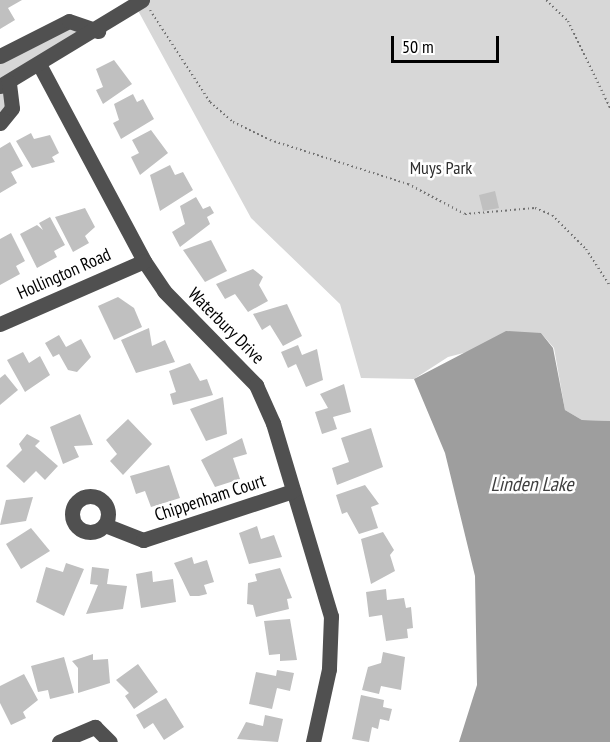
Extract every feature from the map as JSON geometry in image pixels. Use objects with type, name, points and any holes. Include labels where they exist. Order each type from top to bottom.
[{"type":"street","points":[[0,123],[12,108],[4,84],[40,66],[98,31],[143,0]]},
{"type":"street","points":[[0,56],[69,21],[98,31]]},
{"type":"street","name":"Waterbury Drive","points":[[40,66],[144,261],[164,291],[256,385],[293,490],[331,616],[329,669],[313,742]]},
{"type":"street","name":"Hollington Road","points":[[0,324],[144,261]]},
{"type":"street","name":"Chippenham Court","points":[[105,525],[143,540],[293,490]]},
{"type":"street","points":[[59,742],[95,728],[110,742]]},
{"type":"path","points":[[143,0],[210,102],[232,122],[270,140],[408,183],[465,214],[535,208],[552,215],[609,281],[610,286]]},
{"type":"path","points":[[546,0],[568,21],[610,108]]},
{"type":"green space","name":"Muys Park","points":[[142,0],[610,0],[610,421],[582,420],[565,410],[554,348],[541,333],[448,357],[414,379],[361,378],[340,304],[251,218],[135,5]]},
{"type":"green space","points":[[59,25],[98,31],[9,82],[12,108],[0,123],[0,56]]},
{"type":"water","name":"Linden Lake","points":[[506,331],[541,333],[553,348],[565,410],[582,420],[610,421],[610,742],[459,742],[477,685],[475,576],[445,453],[414,379]]},
{"type":"building","points":[[0,0],[22,0],[8,8],[15,20],[0,29]]},
{"type":"building","points":[[114,60],[132,84],[103,104],[96,90],[103,87],[96,69]]},
{"type":"building","points":[[133,94],[137,102],[143,99],[154,119],[121,139],[113,123],[119,120],[114,104]]},
{"type":"building","points":[[151,130],[168,153],[140,175],[131,157],[139,153],[132,140]]},
{"type":"building","points":[[31,133],[34,139],[50,135],[59,153],[52,157],[55,162],[32,168],[16,141]]},
{"type":"building","points":[[10,142],[23,166],[11,172],[17,183],[0,193],[0,148]]},
{"type":"building","points":[[170,165],[175,175],[183,172],[193,190],[160,211],[150,175]]},
{"type":"building","points":[[495,191],[499,208],[483,211],[479,195]]},
{"type":"building","points":[[196,197],[203,209],[210,206],[214,213],[207,217],[210,224],[180,247],[172,232],[185,224],[180,206]]},
{"type":"building","points":[[85,208],[95,227],[85,236],[89,243],[73,252],[55,217]]},
{"type":"building","points":[[50,217],[65,245],[54,251],[57,257],[37,268],[20,234],[37,225],[43,230],[39,223]]},
{"type":"building","points":[[11,233],[25,261],[16,266],[20,274],[0,285],[0,239]]},
{"type":"building","points":[[211,240],[227,271],[205,282],[183,250]]},
{"type":"building","points":[[253,269],[263,277],[259,285],[268,301],[248,312],[235,294],[225,299],[216,284]]},
{"type":"building","points":[[118,297],[134,308],[142,327],[114,340],[98,306]]},
{"type":"building","points":[[287,304],[302,336],[283,346],[270,325],[262,330],[253,314]]},
{"type":"building","points":[[149,328],[152,346],[165,340],[175,362],[136,373],[121,340]]},
{"type":"building","points":[[59,335],[66,347],[81,339],[91,357],[77,372],[68,370],[59,354],[53,357],[45,343]]},
{"type":"building","points":[[298,345],[302,355],[317,349],[323,380],[306,387],[296,364],[288,368],[281,352]]},
{"type":"building","points":[[23,352],[29,363],[40,356],[50,375],[25,392],[7,360]]},
{"type":"building","points":[[190,363],[200,381],[207,379],[213,395],[173,405],[170,394],[176,392],[169,371]]},
{"type":"building","points":[[5,374],[18,390],[0,405],[0,378]]},
{"type":"building","points":[[344,384],[351,412],[333,417],[337,429],[322,434],[315,412],[328,408],[320,394]]},
{"type":"building","points":[[223,397],[227,434],[206,441],[190,409]]},
{"type":"building","points":[[80,414],[93,445],[74,446],[79,457],[63,464],[50,427]]},
{"type":"building","points":[[128,419],[152,444],[123,475],[110,461],[117,454],[106,440]]},
{"type":"building","points":[[371,428],[383,467],[337,485],[332,468],[349,462],[341,438]]},
{"type":"building","points":[[27,434],[40,441],[35,446],[58,466],[45,480],[36,471],[24,483],[6,466],[22,450],[19,444]]},
{"type":"building","points":[[242,438],[247,454],[233,458],[240,479],[215,487],[201,460]]},
{"type":"building","points":[[169,465],[180,498],[151,507],[145,491],[136,494],[130,476]]},
{"type":"building","points":[[365,485],[379,504],[371,507],[378,528],[359,534],[347,512],[342,514],[336,495]]},
{"type":"building","points":[[33,497],[26,521],[0,525],[6,500]]},
{"type":"building","points":[[257,526],[261,539],[274,535],[282,557],[249,564],[239,533]]},
{"type":"building","points":[[31,528],[50,551],[21,569],[6,544]]},
{"type":"building","points":[[383,532],[394,550],[390,555],[395,571],[371,584],[361,539]]},
{"type":"building","points":[[192,557],[194,564],[207,560],[214,582],[204,585],[207,594],[190,596],[174,563]]},
{"type":"building","points":[[66,563],[84,569],[64,616],[36,602],[46,567],[63,572]]},
{"type":"building","points":[[92,567],[109,569],[107,584],[127,586],[123,609],[86,614],[98,585],[90,584]]},
{"type":"building","points":[[280,568],[292,598],[287,599],[289,609],[256,617],[253,605],[247,604],[248,583],[257,581],[255,574]]},
{"type":"building","points":[[152,571],[153,582],[173,579],[176,602],[141,608],[136,574]]},
{"type":"building","points":[[386,589],[387,600],[404,598],[406,608],[411,607],[413,628],[407,629],[408,638],[386,641],[382,615],[369,617],[366,592]]},
{"type":"building","points":[[290,619],[297,660],[280,661],[280,654],[269,655],[264,621]]},
{"type":"building","points":[[383,652],[405,657],[401,690],[381,686],[379,694],[362,690],[368,667],[381,663]]},
{"type":"building","points":[[93,654],[93,660],[108,659],[110,683],[78,693],[78,668],[72,661]]},
{"type":"building","points":[[64,657],[74,693],[50,699],[48,690],[38,692],[31,666]]},
{"type":"building","points":[[138,664],[158,692],[134,709],[125,696],[129,693],[116,680]]},
{"type":"building","points":[[277,670],[294,673],[290,691],[277,688],[272,709],[249,704],[256,672],[276,676]]},
{"type":"building","points":[[24,674],[38,700],[23,712],[26,718],[11,725],[0,703],[0,686]]},
{"type":"building","points":[[361,695],[384,700],[383,707],[392,709],[389,721],[380,719],[378,729],[372,727],[369,742],[352,739]]},
{"type":"building","points":[[166,698],[184,727],[164,740],[153,723],[144,729],[136,715]]},
{"type":"building","points":[[265,715],[283,719],[278,742],[237,739],[246,722],[263,726]]}]
